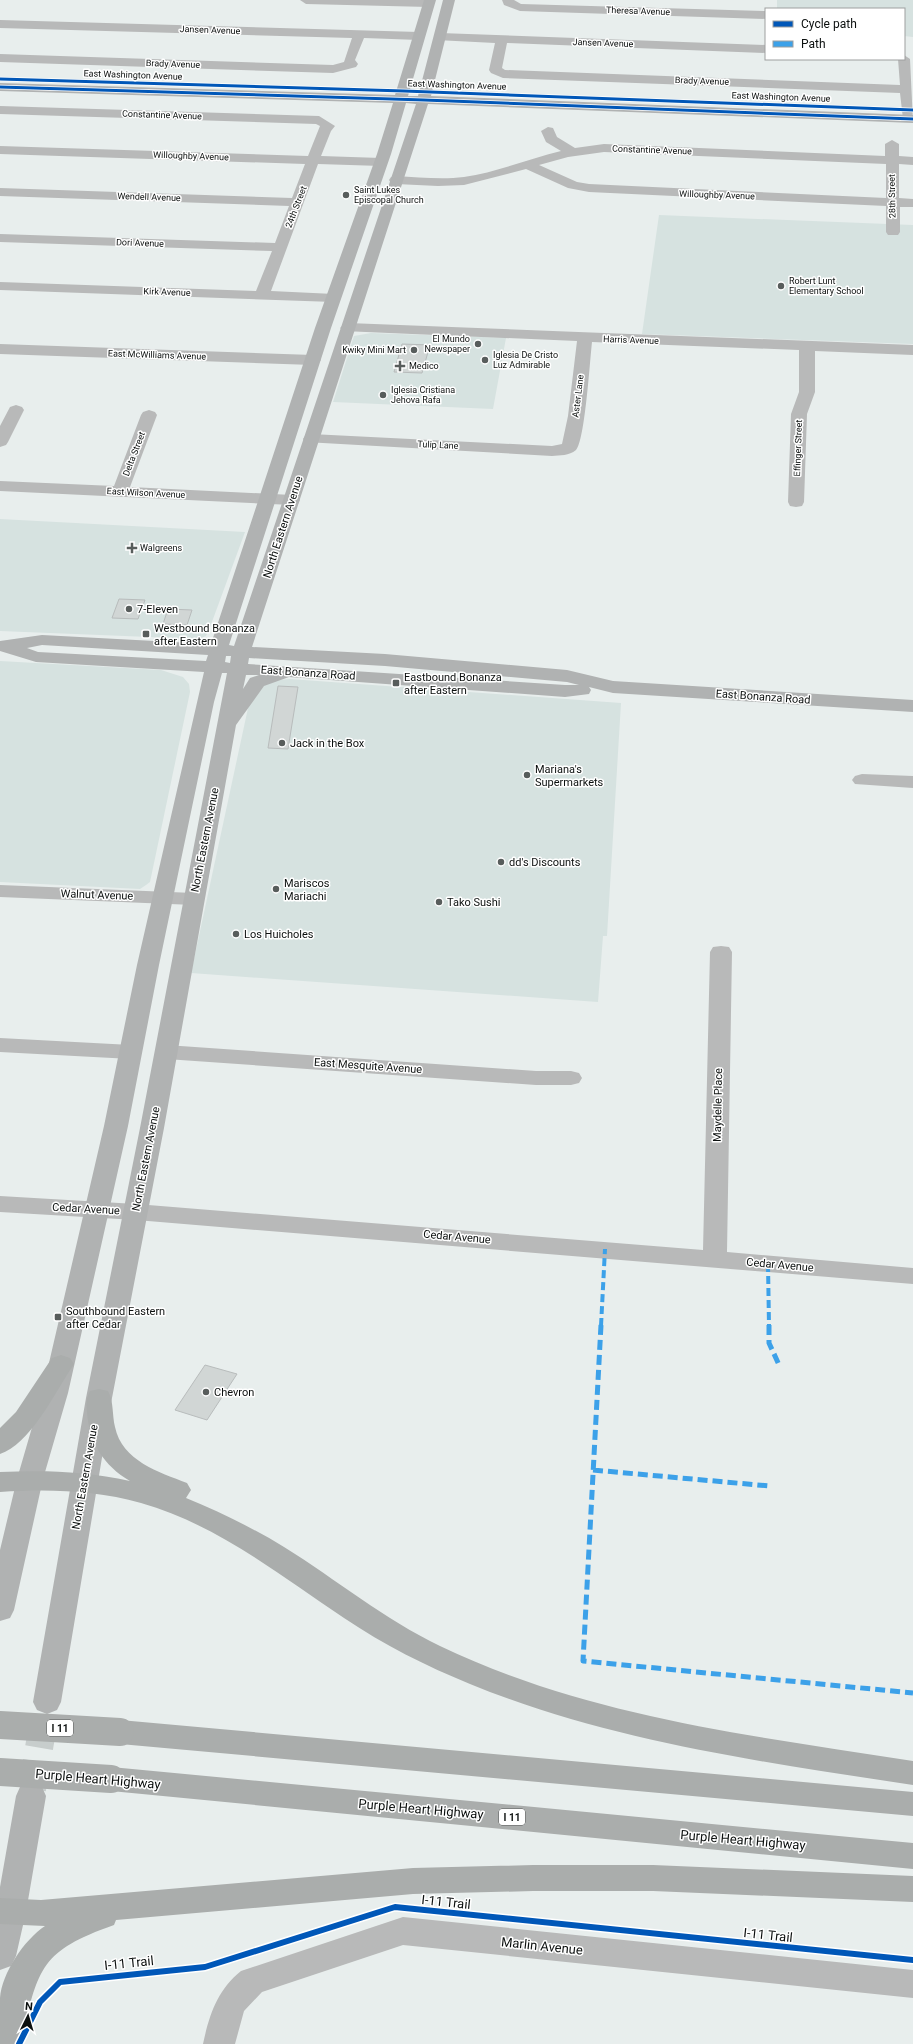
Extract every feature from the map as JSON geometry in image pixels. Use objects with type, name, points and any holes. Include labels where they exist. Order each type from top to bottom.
[{"type":"highway","points":[[0,1444],[25,1419],[61,1364]]},
{"type":"highway","points":[[99,1398],[103,1431],[119,1461],[141,1475],[225,1512],[236,1532]]},
{"type":"highway","points":[[0,1482],[30,1479],[84,1482],[111,1485],[168,1500],[236,1532],[272,1553],[366,1618],[394,1635],[497,1683],[590,1714],[655,1730],[913,1773]]},
{"type":"highway","name":"I 11","points":[[0,1725],[120,1732],[913,1804]]},
{"type":"highway","name":"Purple Heart Highway","points":[[0,1772],[111,1779],[913,1856]]},
{"type":"highway","points":[[6,1912],[41,1913],[414,1880],[653,1878],[913,1889]]},
{"type":"highway","points":[[4,2044],[23,1976],[40,1949],[50,1940],[72,1927],[129,1906]]},
{"type":"main road","name":"North Eastern Avenue","points":[[47,1702],[99,1398],[136,1212],[239,660],[396,180],[425,96],[449,0]]},
{"type":"main road","points":[[0,1610],[30,1479],[55,1393],[131,1052],[183,802],[216,658],[313,360],[383,158],[430,2],[437,7],[434,20],[443,24]]},
{"type":"main road","name":"East Washington Avenue","points":[[0,81],[403,95],[766,113],[910,114]]},
{"type":"main road","name":"East Washington Avenue","points":[[425,96],[910,114]]},
{"type":"main road","points":[[383,158],[390,161],[387,174],[396,180]]},
{"type":"main road","points":[[339,283],[349,292],[339,321],[348,328]]},
{"type":"main road","points":[[313,360],[322,363],[322,407]]},
{"type":"main road","name":"East Bonanza Road","points":[[2,646],[42,640],[239,660],[401,662],[567,676],[613,687]]},
{"type":"main road","name":"East Bonanza Road","points":[[2,646],[36,657],[140,662],[216,658]]},
{"type":"main road","name":"East Bonanza Road","points":[[239,660],[307,672],[564,691],[613,687],[913,706]]},
{"type":"main road","points":[[140,662],[170,667],[187,673],[195,680],[205,702]]},
{"type":"main road","points":[[226,728],[245,703],[252,688],[257,682],[279,674],[307,672]]},
{"type":"main road","points":[[484,685],[501,679],[517,680],[567,676]]},
{"type":"main road","points":[[183,802],[195,809],[190,841],[203,850]]},
{"type":"main road","points":[[0,1956],[6,1912],[31,1796]]},
{"type":"street","points":[[306,0],[430,2]]},
{"type":"street","name":"Theresa Avenue","points":[[509,2],[520,7],[765,10]]},
{"type":"street","points":[[0,35],[4,24]]},
{"type":"street","name":"Jansen Avenue","points":[[4,24],[419,36]]},
{"type":"street","name":"Brady Avenue","points":[[0,58],[333,68],[346,67],[352,64],[349,61],[360,34]]},
{"type":"street","name":"Jansen Avenue","points":[[440,37],[765,49]]},
{"type":"street","name":"Brady Avenue","points":[[502,39],[495,70],[503,74],[906,89]]},
{"type":"street","points":[[904,60],[906,89],[910,114]]},
{"type":"street","name":"Constantine Avenue","points":[[0,110],[319,120],[324,122]]},
{"type":"street","name":"24th Street","points":[[262,295],[297,202],[326,129],[329,126],[324,122]]},
{"type":"street","points":[[548,131],[551,138],[571,151]]},
{"type":"street","points":[[674,151],[676,136]]},
{"type":"street","points":[[784,156],[785,141]]},
{"type":"street","name":"28th Street","points":[[892,144],[893,232]]},
{"type":"street","name":"Constantine Avenue","points":[[396,180],[448,182],[464,181],[571,151],[604,148],[913,161]]},
{"type":"street","name":"Willoughby Avenue","points":[[0,150],[314,160],[383,158]]},
{"type":"street","name":"Willoughby Avenue","points":[[525,164],[573,185],[589,188],[913,203]]},
{"type":"street","name":"Wendell Avenue","points":[[0,192],[297,202]]},
{"type":"street","name":"Dori Avenue","points":[[0,238],[280,247]]},
{"type":"street","name":"Kirk Avenue","points":[[0,286],[334,298]]},
{"type":"street","name":"Harris Avenue","points":[[348,328],[585,339],[913,350]]},
{"type":"street","name":"Aster Lane","points":[[564,450],[570,446],[585,339]]},
{"type":"street","name":"Effinger Street","points":[[796,502],[799,414],[807,392],[807,346]]},
{"type":"street","name":"East McWilliams Avenue","points":[[0,349],[313,360]]},
{"type":"street","points":[[0,442],[16,410]]},
{"type":"street","name":"Delta Street","points":[[120,492],[149,415]]},
{"type":"street","name":"Tulip Lane","points":[[311,438],[552,451],[564,450]]},
{"type":"street","name":"East Wilson Avenue","points":[[0,486],[292,500]]},
{"type":"street","points":[[862,780],[913,782]]},
{"type":"street","name":"Walnut Avenue","points":[[0,891],[194,899]]},
{"type":"street","name":"Maydelle Place","points":[[715,1259],[721,952]]},
{"type":"street","points":[[0,1045],[131,1052]]},
{"type":"street","name":"East Mesquite Avenue","points":[[166,1052],[536,1078],[570,1078]]},
{"type":"street","name":"Cedar Avenue","points":[[0,1204],[136,1212],[913,1276]]},
{"type":"street","name":"Marlin Avenue","points":[[219,2044],[225,2014],[241,1989],[252,1981],[403,1931],[913,1984]]},
{"type":"shaded area","points":[[777,0],[913,0],[913,37],[905,36],[905,8],[777,8]]},
{"type":"shaded area","name":"Robert Lunt Elementary School","points":[[659,215],[913,225],[913,344],[642,334]]},
{"type":"shaded area","points":[[371,333],[506,338],[493,409],[333,402],[354,336]]},
{"type":"shaded area","points":[[0,519],[245,532],[209,630],[206,636],[199,639],[0,631]]},
{"type":"shaded area","points":[[0,661],[161,670],[183,677],[189,684],[190,692],[150,882],[140,889],[0,882]]},
{"type":"shaded area","points":[[290,679],[621,703],[607,936],[603,936],[598,1002],[191,973],[248,708],[253,694],[270,681]]},
{"type":"building","points":[[402,344],[430,345],[422,373],[394,372]]},
{"type":"building","name":"7-Eleven","points":[[119,599],[145,600],[138,619],[112,618]]},
{"type":"building","name":"7-Eleven","points":[[168,609],[192,610],[187,625],[163,624]]},
{"type":"building","points":[[278,686],[298,687],[288,749],[268,748]]},
{"type":"building","name":"Chevron","points":[[205,1365],[237,1374],[207,1420],[175,1410]]},
{"type":"tunnel","points":[[32,1789],[45,1713]]},
{"type":"marked path","points":[[605,1249],[583,1661],[913,1693]]},
{"type":"marked path","points":[[768,1264],[769,1343],[780,1367]]},
{"type":"marked path","points":[[593,1470],[769,1486]]},
{"type":"cycle path","points":[[0,79],[404,91],[913,110]]},
{"type":"cycle path","points":[[0,87],[424,100],[913,119]]},
{"type":"cycle path","name":"I-11 Trail","points":[[19,2044],[31,2017],[40,2002],[52,1988],[60,1982],[205,1967],[395,1907],[913,1960]]},
{"type":"place","name":"Saint Lukes Episcopal Church","points":[[346,195]]},
{"type":"place","name":"Robert Lunt Elementary School","points":[[781,286]]},
{"type":"place","name":"El Mundo Newspaper","points":[[478,344]]},
{"type":"place","name":"Kwiky Mini Mart","points":[[414,350]]},
{"type":"place","name":"Iglesia De Cristo Luz Admirable","points":[[485,360]]},
{"type":"place","name":"Medico","points":[[400,366]]},
{"type":"place","name":"Iglesia Cristiana Jehova Rafa","points":[[383,395]]},
{"type":"place","name":"Walgreens","points":[[132,548]]},
{"type":"place","name":"7-Eleven","points":[[129,609]]},
{"type":"place","name":"Westbound Bonanza after Eastern","points":[[146,634]]},
{"type":"place","name":"Eastbound Bonanza after Eastern","points":[[396,683]]},
{"type":"place","name":"Jack in the Box","points":[[282,743]]},
{"type":"place","name":"Mariana's Supermarkets","points":[[527,775]]},
{"type":"place","name":"dd's Discounts","points":[[501,862]]},
{"type":"place","name":"Mariscos Mariachi","points":[[276,889]]},
{"type":"place","name":"Tako Sushi","points":[[439,902]]},
{"type":"place","name":"Los Huicholes","points":[[236,934]]},
{"type":"place","name":"Southbound Eastern after Cedar","points":[[58,1317]]},
{"type":"place","name":"Chevron","points":[[206,1392]]}]
